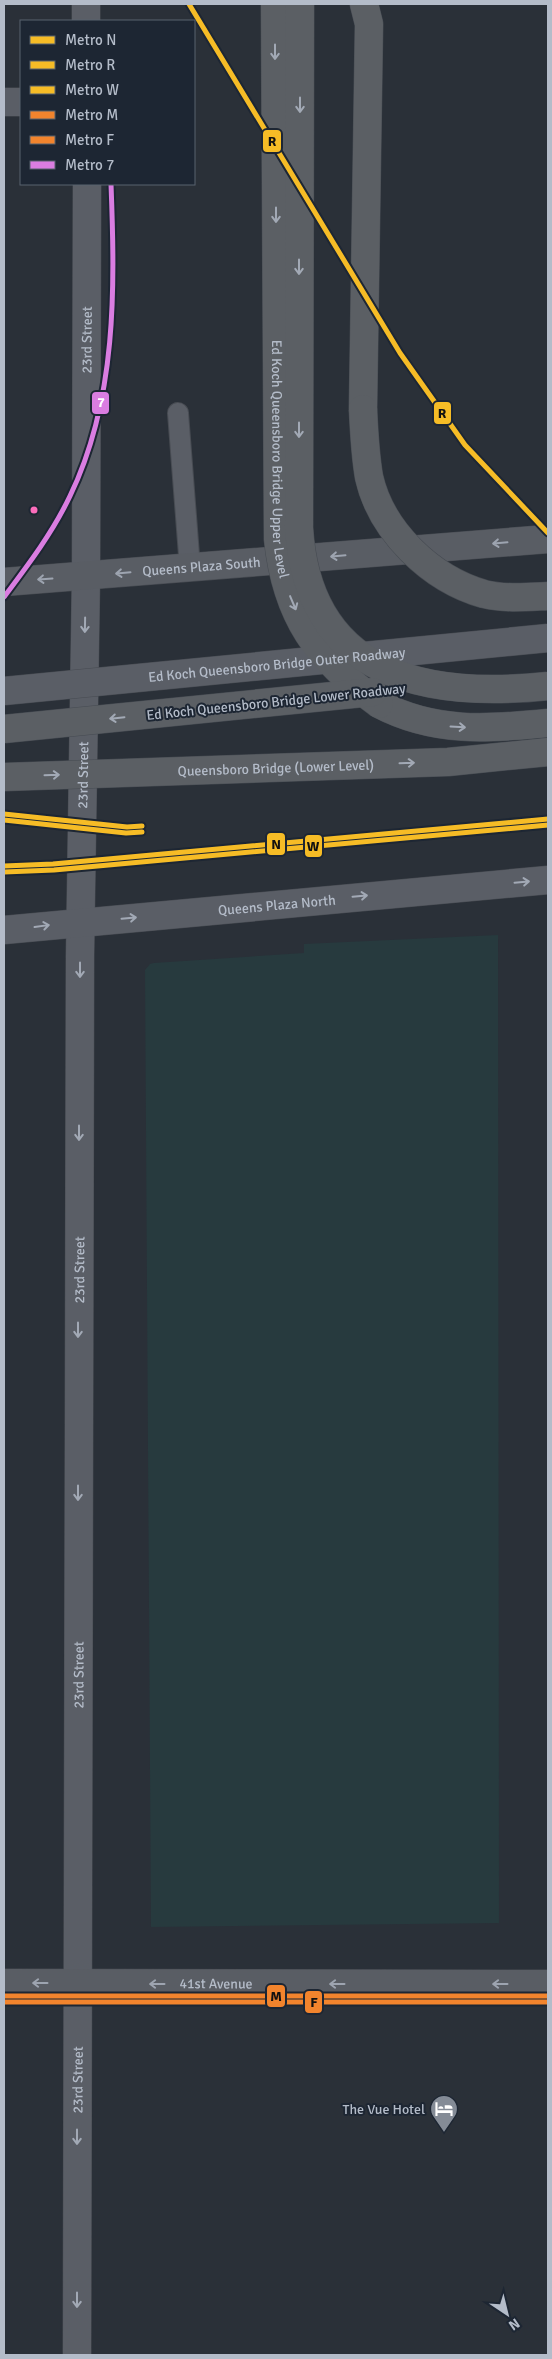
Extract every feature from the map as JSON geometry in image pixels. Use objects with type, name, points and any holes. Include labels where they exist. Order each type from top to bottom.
[{"type":"highway","name":"Ed Koch Queensboro Bridge Upper Level","points":[[275,4],[278,539],[281,567],[288,593],[307,633],[339,673],[379,704],[399,715],[420,722],[458,727],[507,727],[548,723]]},
{"type":"highway","points":[[300,4],[299,528],[301,552],[314,595],[337,634],[359,653],[393,674],[426,684],[484,690],[548,686]]},
{"type":"highway","points":[[370,10],[363,409],[365,450],[374,491],[387,520],[400,538],[445,576],[485,594],[527,598],[548,596]]},
{"type":"highway","name":"Ed Koch Queensboro Bridge Lower Roadway","points":[[4,729],[548,675]]},
{"type":"highway","name":"Queensboro Bridge (Lower Level)","points":[[4,777],[448,762],[548,752]]},
{"type":"main road","name":"Queens Plaza South","points":[[4,582],[548,539]]},
{"type":"main road","name":"41st Avenue","points":[[4,1983],[548,1984]]},
{"type":"street","points":[[86,4],[86,20]]},
{"type":"street","points":[[4,102],[20,102]]},
{"type":"street","name":"23rd Street","points":[[77,2355],[80,921],[86,576],[87,185]]},
{"type":"street","name":"Ed Koch Queensboro Bridge Outer Roadway","points":[[4,691],[548,638]]},
{"type":"street","name":"Queens Plaza North","points":[[4,930],[80,921],[548,880]]},
{"type":"lane","points":[[178,412],[190,568]]},
{"type":"green space","points":[[498,935],[499,1923],[151,1927],[145,970],[150,964],[154,963],[304,953],[304,944]]},
{"type":"metro line","name":"R","points":[[189,4],[400,353],[465,445],[548,533]]},
{"type":"metro line","name":"7","points":[[4,597],[40,548],[70,496],[85,459],[97,421],[110,343],[113,263],[111,185]]},
{"type":"metro line","name":"N","points":[[4,814],[127,827],[142,826]]},
{"type":"metro line","name":"N","points":[[4,866],[53,864],[548,819]]},
{"type":"metro line","name":"W","points":[[4,820],[126,833],[142,832]]},
{"type":"metro line","name":"W","points":[[4,872],[54,870],[548,825]]},
{"type":"metro line","name":"M","points":[[4,1996],[548,1996]]},
{"type":"metro line","name":"F","points":[[4,2002],[548,2002]]},
{"type":"place","name":"The Vue Hotel","points":[[444,2133]]}]
